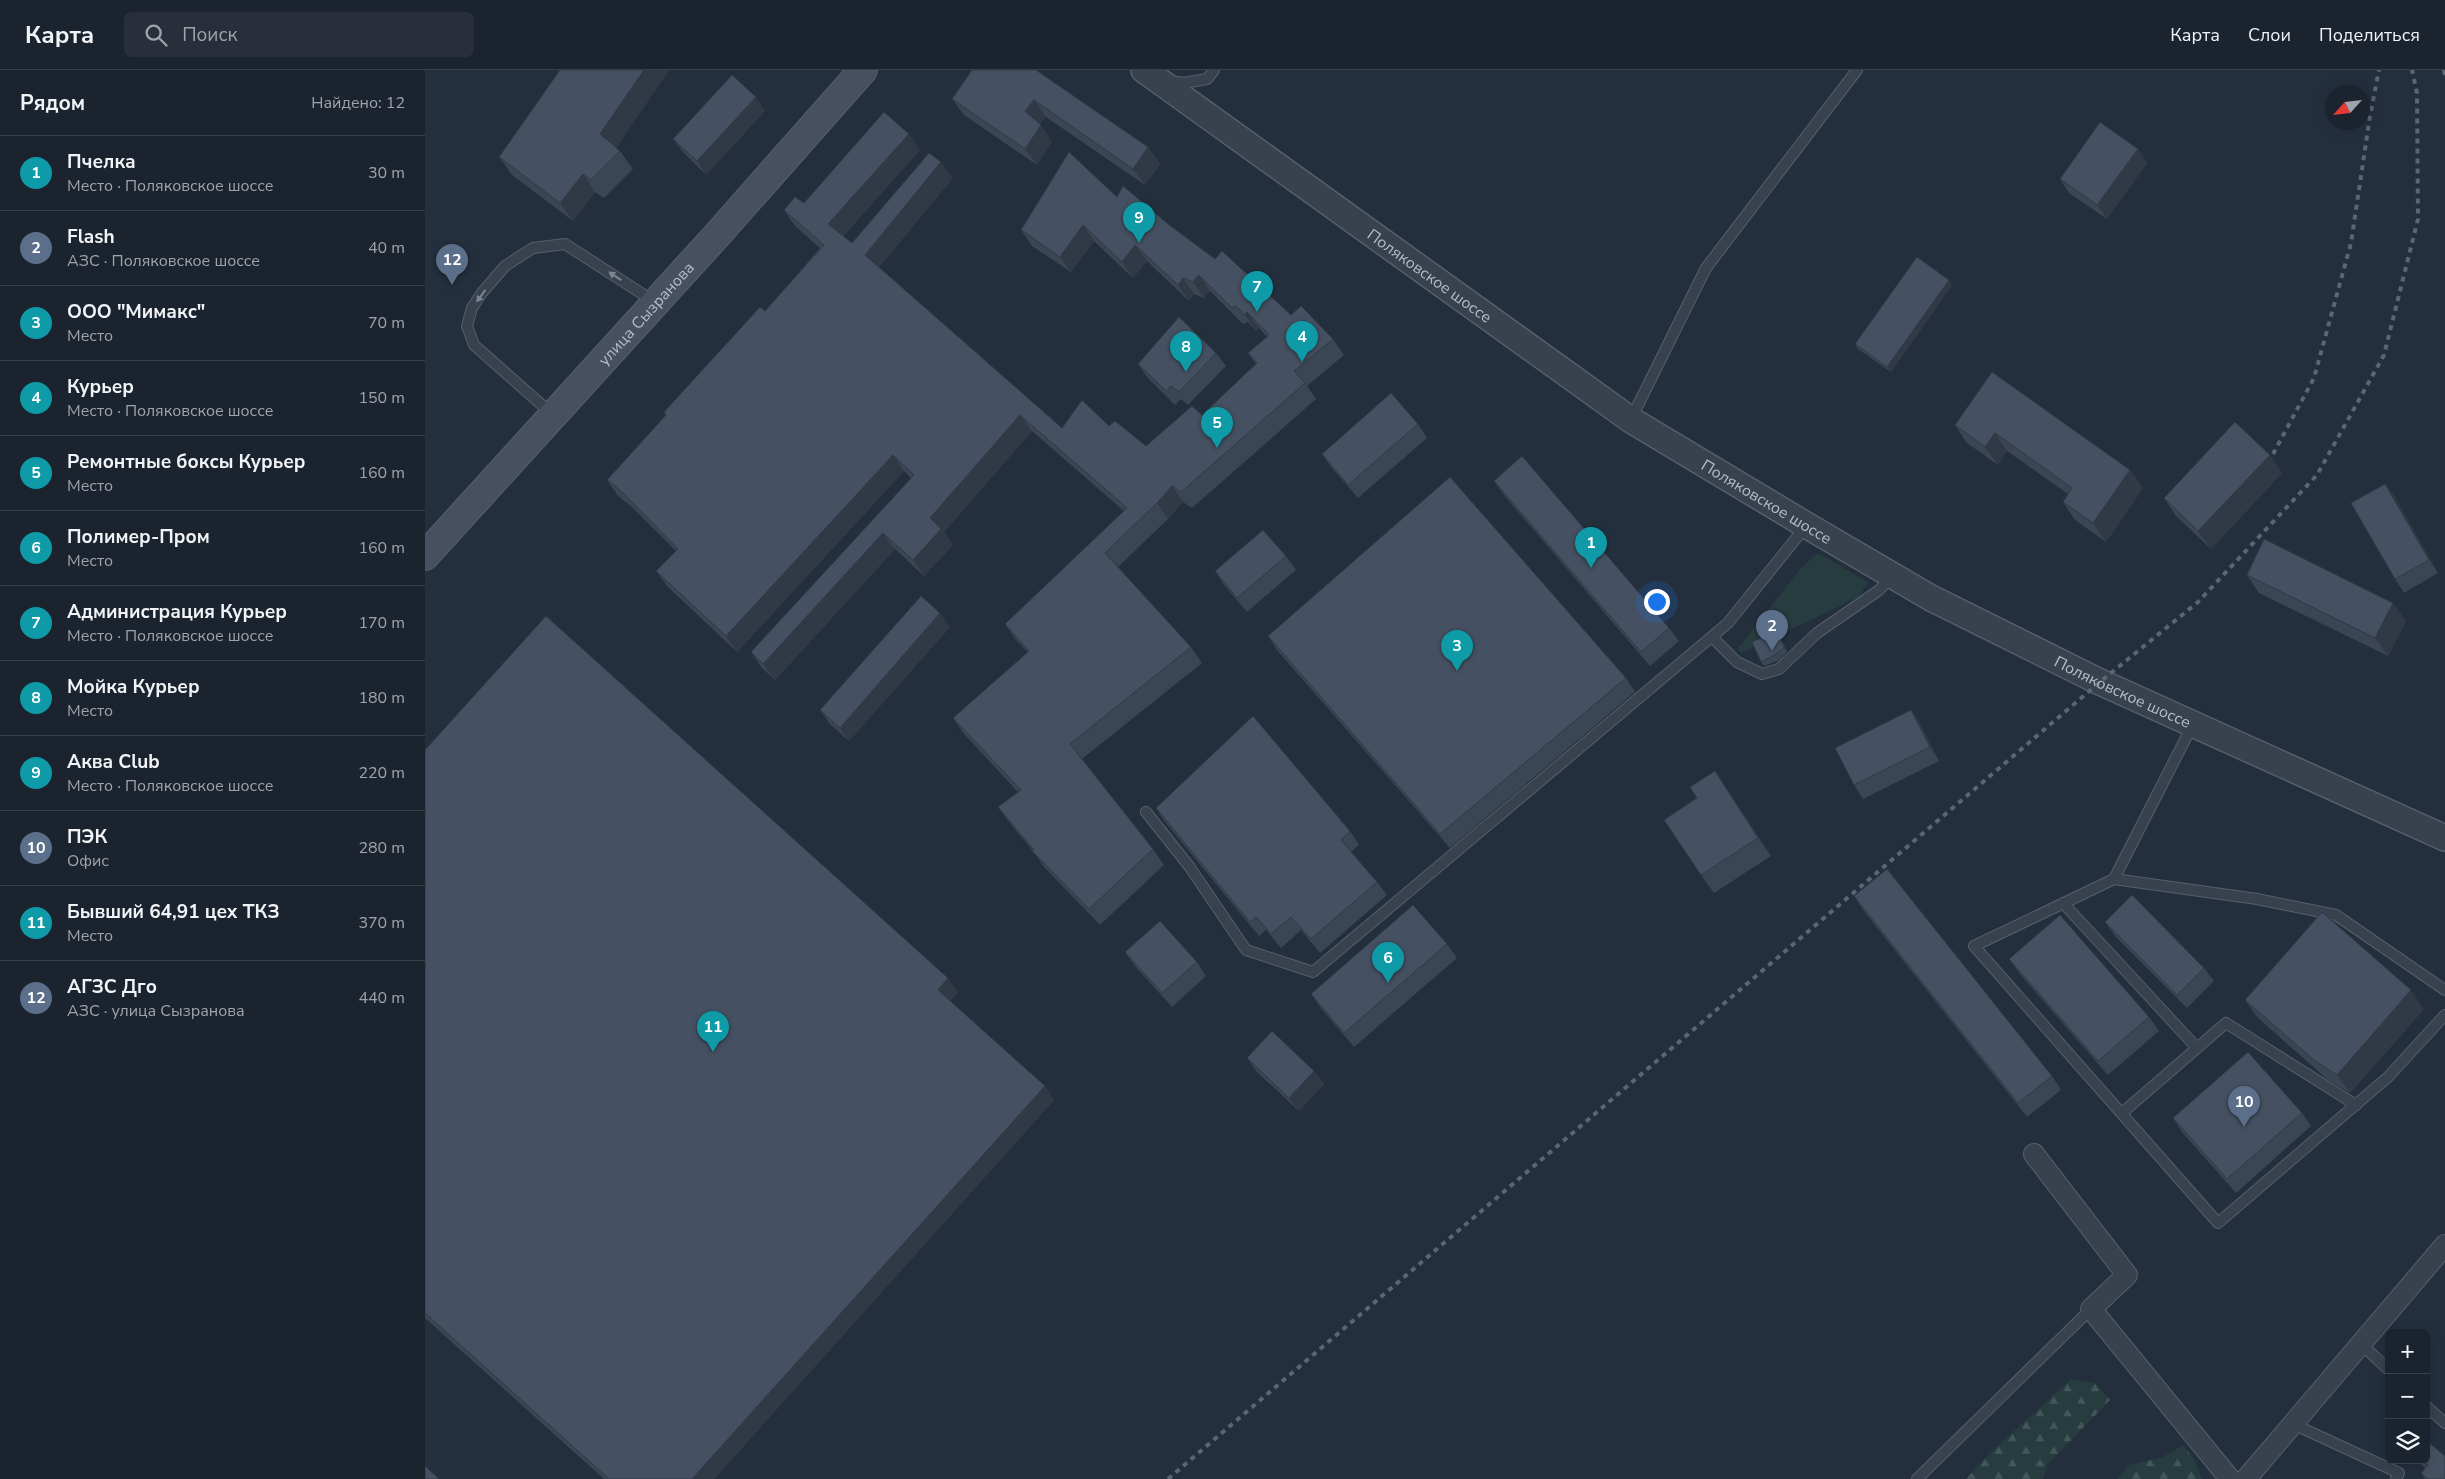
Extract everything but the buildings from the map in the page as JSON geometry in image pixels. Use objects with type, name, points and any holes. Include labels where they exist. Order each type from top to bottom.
[{"type":"main road","name":"улица Сызранова","points":[[425,556],[863,70]]},
{"type":"street","name":"Поляковское шоссе","points":[[1149,74],[1631,420],[1806,525],[1931,598],[2100,682],[2445,838]]},
{"type":"street","points":[[2034,1154],[2127,1275],[2091,1308],[2230,1479]]},
{"type":"street","points":[[2245,1479],[2445,1245]]},
{"type":"lane","points":[[1149,74],[1184,83],[1207,79],[1214,70]]},
{"type":"lane","points":[[1631,420],[1706,268],[1857,70]]},
{"type":"lane","points":[[553,415],[474,345],[467,326],[472,308],[481,294],[505,266],[533,248],[565,244],[655,303]]},
{"type":"lane","points":[[1146,812],[1189,866],[1246,950],[1313,972],[1728,623],[1806,525]]},
{"type":"lane","points":[[1712,636],[1737,662],[1762,674],[1779,669],[1817,633],[1878,591],[1893,576]]},
{"type":"lane","points":[[2114,879],[2193,724]]},
{"type":"lane","points":[[2445,990],[2336,915],[2257,899],[2114,879],[1974,946],[2219,1222],[2388,1077],[2445,1015]]},
{"type":"lane","points":[[2063,903],[2197,1048]]},
{"type":"lane","points":[[2122,1113],[2226,1023],[2356,1105]]},
{"type":"lane","points":[[1917,1479],[2091,1308]]},
{"type":"lane","points":[[2361,1344],[2385,1366]]},
{"type":"lane","points":[[2430,1410],[2445,1423]]},
{"type":"lane","points":[[2293,1424],[2399,1473],[2396,1479]]},
{"type":"green space","points":[[1818,553],[1868,582],[1859,597],[1741,653],[1738,648],[1802,567]]},
{"type":"green space","points":[[2071,1379],[2095,1383],[2110,1400],[2047,1465],[2043,1479],[1966,1479],[1989,1454]]},
{"type":"green space","points":[[2183,1445],[2194,1459],[2202,1479],[2117,1479],[2129,1465],[2163,1457]]},
{"type":"railway","points":[[2273,454],[2314,378],[2351,243],[2370,116],[2379,70]]},
{"type":"railway","points":[[1168,1479],[2100,682],[2198,602],[2317,475],[2384,355],[2418,219],[2417,93],[2412,70]]},
{"type":"railway","points":[[2444,70],[2445,76]]},
{"type":"place","name":"Аква Club","points":[[1139,243]]},
{"type":"place","name":"АГЗС Дго","points":[[452,285]]},
{"type":"place","name":"Администрация Курьер","points":[[1257,312]]},
{"type":"place","name":"Курьер","points":[[1302,362]]},
{"type":"place","name":"Мойка Курьер","points":[[1186,372]]},
{"type":"place","name":"Ремонтные боксы Курьер","points":[[1217,448]]},
{"type":"place","name":"Пчелка","points":[[1591,568]]},
{"type":"place","name":"Flash","points":[[1772,651]]},
{"type":"place","name":"ООО \"Мимакс\"","points":[[1457,671]]},
{"type":"place","name":"Полимер-Пром","points":[[1388,983]]},
{"type":"place","name":"Бывший 64,91 цех ТКЗ","points":[[713,1052]]},
{"type":"place","name":"ПЭК","points":[[2244,1127]]}]
